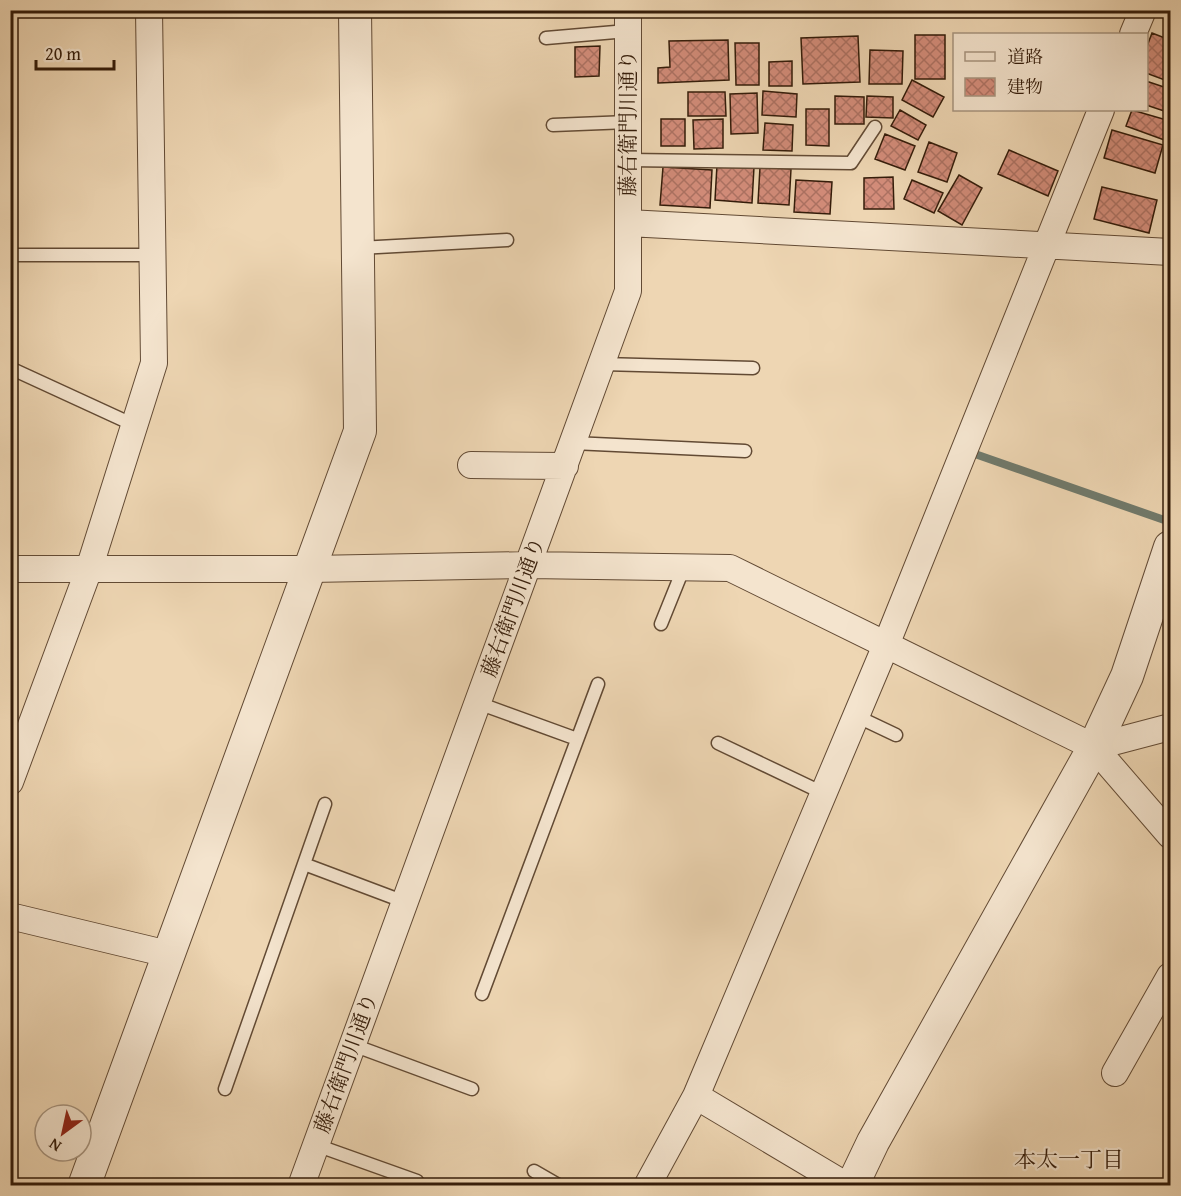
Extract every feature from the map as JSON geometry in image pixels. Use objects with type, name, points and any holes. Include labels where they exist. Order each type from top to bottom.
[{"type":"street","points":[[10,782],[89,569],[154,363],[149,10]]},
{"type":"street","points":[[84,1185],[360,431],[355,10]]},
{"type":"street","points":[[1133,33],[1143,10]]},
{"type":"street","name":"藤右衛門川通り","points":[[301,1185],[628,291],[628,21]]},
{"type":"street","points":[[646,1185],[696,1096],[886,645],[1101,111]]},
{"type":"street","points":[[628,224],[1170,252]]},
{"type":"street","points":[[471,465],[569,455]]},
{"type":"street","points":[[852,1185],[873,1142],[1094,747],[1127,676],[1170,547]]},
{"type":"street","points":[[10,569],[311,569],[529,565],[730,568],[1094,747],[1170,835]]},
{"type":"street","points":[[1094,747],[1170,728]]},
{"type":"street","points":[[10,916],[168,954]]},
{"type":"street","points":[[1115,1073],[1170,976]]},
{"type":"street","points":[[696,1096],[847,1185]]},
{"type":"lane","points":[[546,38],[628,21]]},
{"type":"lane","points":[[552,125],[628,122]]},
{"type":"lane","points":[[628,160],[851,163],[875,127]]},
{"type":"lane","points":[[359,248],[507,240]]},
{"type":"lane","points":[[10,255],[151,255]]},
{"type":"lane","points":[[602,364],[753,368]]},
{"type":"lane","points":[[10,368],[135,425]]},
{"type":"lane","points":[[569,455],[745,451]]},
{"type":"lane","points":[[660,624],[684,567]]},
{"type":"lane","points":[[482,994],[598,684]]},
{"type":"lane","points":[[478,703],[578,739]]},
{"type":"lane","points":[[856,716],[896,735]]},
{"type":"lane","points":[[718,743],[823,794]]},
{"type":"lane","points":[[225,1089],[325,804]]},
{"type":"lane","points":[[304,864],[405,902]]},
{"type":"lane","points":[[353,1045],[472,1089]]},
{"type":"lane","points":[[316,1145],[417,1181]]},
{"type":"lane","points":[[534,1171],[560,1185]]},
{"type":"building","points":[[1152,33],[1170,40],[1170,82],[1148,74],[1148,44]]},
{"type":"building","points":[[915,35],[945,35],[945,79],[915,79]]},
{"type":"building","points":[[858,36],[860,82],[803,84],[801,38]]},
{"type":"building","points":[[728,40],[729,80],[658,83],[658,68],[670,67],[669,41]]},
{"type":"building","points":[[735,43],[759,43],[759,85],[736,85]]},
{"type":"building","points":[[600,46],[599,76],[575,77],[575,47]]},
{"type":"building","points":[[870,50],[903,51],[902,84],[869,84]]},
{"type":"building","points":[[792,61],[792,86],[769,86],[769,62]]},
{"type":"building","points":[[912,80],[944,97],[933,117],[902,100]]},
{"type":"building","points":[[1148,82],[1170,89],[1170,113],[1148,106]]},
{"type":"building","points":[[763,91],[797,94],[796,117],[762,115]]},
{"type":"building","points":[[688,92],[725,92],[726,116],[688,116]]},
{"type":"building","points":[[757,93],[758,133],[731,134],[730,94]]},
{"type":"building","points":[[835,96],[864,97],[864,124],[835,124]]},
{"type":"building","points":[[867,96],[893,97],[893,118],[866,117]]},
{"type":"building","points":[[806,109],[829,109],[829,146],[806,145]]},
{"type":"building","points":[[900,110],[926,125],[918,140],[891,126]]},
{"type":"building","points":[[1132,111],[1170,121],[1167,141],[1126,126]]},
{"type":"building","points":[[661,119],[685,119],[685,146],[661,146]]},
{"type":"building","points":[[723,119],[723,148],[694,149],[693,120]]},
{"type":"building","points":[[765,123],[793,125],[792,151],[763,150]]},
{"type":"building","points":[[1112,130],[1163,145],[1155,173],[1104,158]]},
{"type":"building","points":[[885,134],[915,146],[905,170],[875,159]]},
{"type":"building","points":[[929,142],[957,153],[947,182],[918,172]]},
{"type":"building","points":[[1009,150],[1058,171],[1048,196],[998,174]]},
{"type":"building","points":[[717,165],[754,167],[752,203],[715,200]]},
{"type":"building","points":[[663,167],[712,170],[710,208],[660,205]]},
{"type":"building","points":[[760,167],[791,169],[789,205],[758,203]]},
{"type":"building","points":[[959,175],[982,188],[962,225],[938,211]]},
{"type":"building","points":[[893,177],[894,209],[864,209],[864,178]]},
{"type":"building","points":[[796,180],[832,182],[830,214],[794,212]]},
{"type":"building","points":[[912,180],[943,193],[934,213],[904,199]]},
{"type":"building","points":[[1102,187],[1157,200],[1149,233],[1094,219]]},
{"type":"waterway","points":[[975,454],[1170,522]]},
{"type":"district","name":"本太一丁目","points":[[1069,1159]]}]
